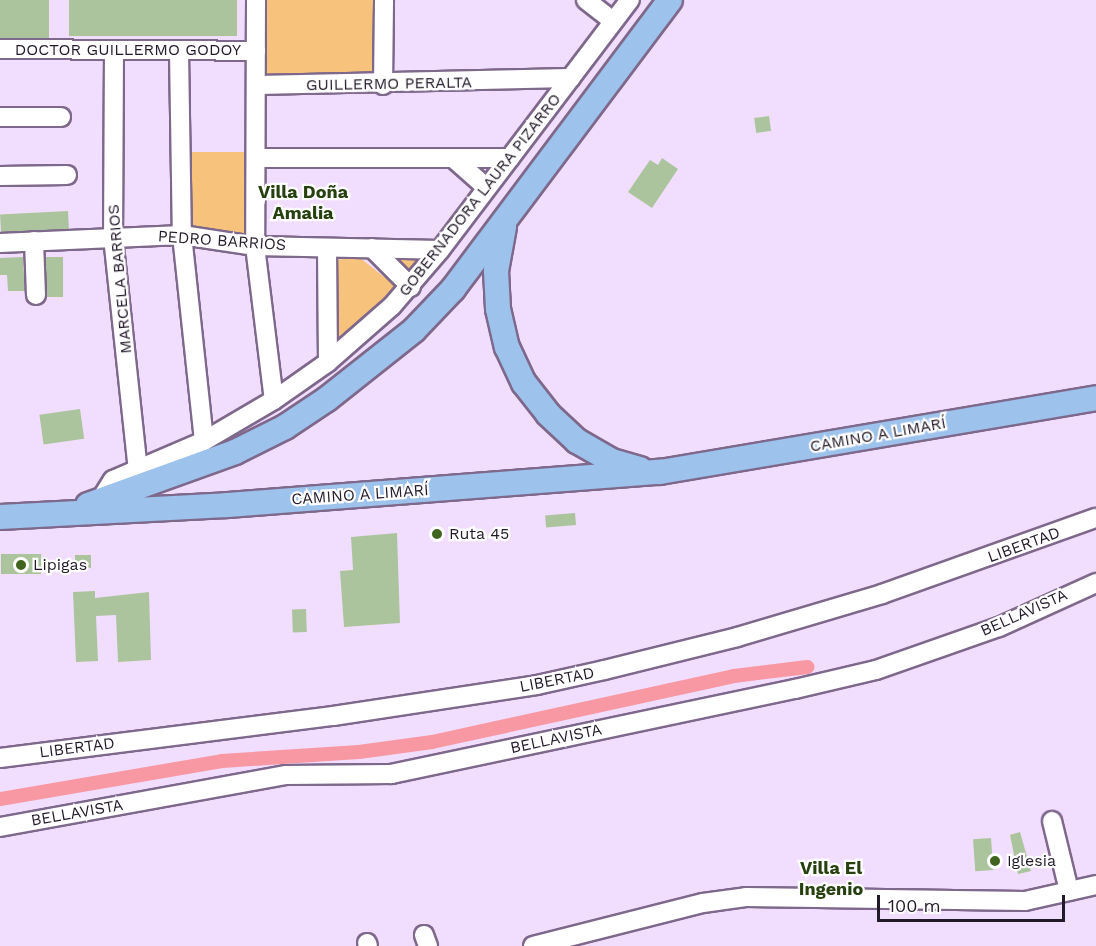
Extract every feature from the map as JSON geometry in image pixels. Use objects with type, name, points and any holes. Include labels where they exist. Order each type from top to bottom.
[{"type":"main road","name":"GOBERNADORA LAURA PIZARRO","points":[[369,364],[540,154],[656,0]]},
{"type":"main road","name":"GOBERNADORA LAURA PIZARRO","points":[[60,515],[192,468],[285,427],[327,399],[414,330],[453,290],[670,0]]},
{"type":"main road","points":[[506,220],[540,154]]},
{"type":"main road","name":"CAMINO A LIMARÍ","points":[[506,220],[499,251],[496,290],[507,347],[524,383],[548,414],[594,452],[628,466],[660,472]]},
{"type":"main road","name":"CAMINO A LIMARÍ","points":[[60,515],[227,505],[660,472],[1096,399]]},
{"type":"main road","points":[[588,479],[594,452]]},
{"type":"main road","points":[[192,468],[206,490],[227,505]]},
{"type":"main road","points":[[166,478],[180,492],[174,508]]},
{"type":"main road","points":[[0,517],[60,515]]},
{"type":"street","points":[[255,0],[255,246],[274,400]]},
{"type":"street","points":[[382,85],[384,0]]},
{"type":"street","points":[[586,0],[613,21]]},
{"type":"street","name":"GOBERNADORA LAURA PIZARRO","points":[[99,502],[113,480],[204,441],[274,400],[327,362],[411,287],[630,0]]},
{"type":"street","name":"DOCTOR GUILLERMO GODOY","points":[[0,49],[256,51]]},
{"type":"street","name":"MARCELA BARRIOS","points":[[114,51],[113,237],[138,471]]},
{"type":"street","points":[[179,52],[182,235],[204,441]]},
{"type":"street","name":"GUILLERMO PERALTA","points":[[256,85],[522,82],[571,78]]},
{"type":"street","points":[[522,82],[551,105]]},
{"type":"street","points":[[0,117],[61,117]]},
{"type":"street","points":[[256,158],[510,158]]},
{"type":"street","points":[[453,158],[487,188]]},
{"type":"street","points":[[0,176],[68,175]]},
{"type":"street","name":"PEDRO BARRIOS","points":[[0,243],[182,235],[255,246],[440,250]]},
{"type":"street","points":[[34,241],[36,295]]},
{"type":"street","points":[[327,248],[327,362]]},
{"type":"street","points":[[372,249],[411,287]]},
{"type":"street","name":"LIBERTAD","points":[[0,758],[333,716],[537,685],[604,670],[851,604],[1096,518]]},
{"type":"street","name":"BELLAVISTA","points":[[0,827],[286,776],[391,774],[795,689],[876,670],[988,631],[1096,583]]},
{"type":"street","points":[[1052,821],[1069,891]]},
{"type":"street","points":[[533,946],[703,903],[746,897],[1025,901],[1096,885]]},
{"type":"shaded area","points":[[262,0],[375,0],[375,77],[262,77]]},
{"type":"shaded area","points":[[187,152],[250,152],[250,239],[187,239]]},
{"type":"shaded area","points":[[429,254],[412,273],[392,255]]},
{"type":"shaded area","points":[[359,257],[398,288],[330,351],[336,260]]},
{"type":"building","points":[[0,0],[49,0],[49,38],[0,38]]},
{"type":"building","points":[[69,0],[237,0],[237,36],[69,36]]},
{"type":"building","points":[[769,116],[771,131],[756,133],[754,118]]},
{"type":"building","points":[[662,158],[678,169],[652,208],[628,192],[650,160],[658,165]]},
{"type":"building","points":[[68,211],[69,229],[1,233],[0,215]]},
{"type":"building","points":[[23,257],[25,291],[8,291],[7,275],[0,275],[0,258]]},
{"type":"building","points":[[46,257],[63,257],[63,297],[46,297]]},
{"type":"building","points":[[80,409],[84,439],[44,444],[39,415]]},
{"type":"building","points":[[575,513],[576,525],[546,528],[545,516]]},
{"type":"building","points":[[397,533],[400,623],[344,627],[340,571],[353,570],[351,537]]},
{"type":"building","name":"Lipigas","points":[[1,554],[41,554],[41,574],[1,574]]},
{"type":"building","points":[[75,555],[91,555],[91,568],[75,568]]},
{"type":"building","points":[[95,591],[95,598],[149,592],[151,660],[118,662],[116,615],[96,616],[98,661],[76,662],[73,592]]},
{"type":"building","points":[[292,609],[306,609],[307,632],[293,632]]},
{"type":"building","points":[[1020,832],[1031,871],[1018,874],[1010,835]]},
{"type":"building","points":[[991,838],[993,870],[975,871],[973,839]]},
{"type":"waterway","points":[[0,799],[222,761],[359,752],[432,742],[734,676],[807,667]]},
{"type":"place","name":"Ruta 45","points":[[437,534]]},
{"type":"place","name":"Lipigas","points":[[21,565]]},
{"type":"place","name":"Iglesia","points":[[995,861]]},
{"type":"district","name":"Villa Doña Amalia","points":[[303,203]]},
{"type":"district","name":"Villa El Ingenio","points":[[831,879]]}]
